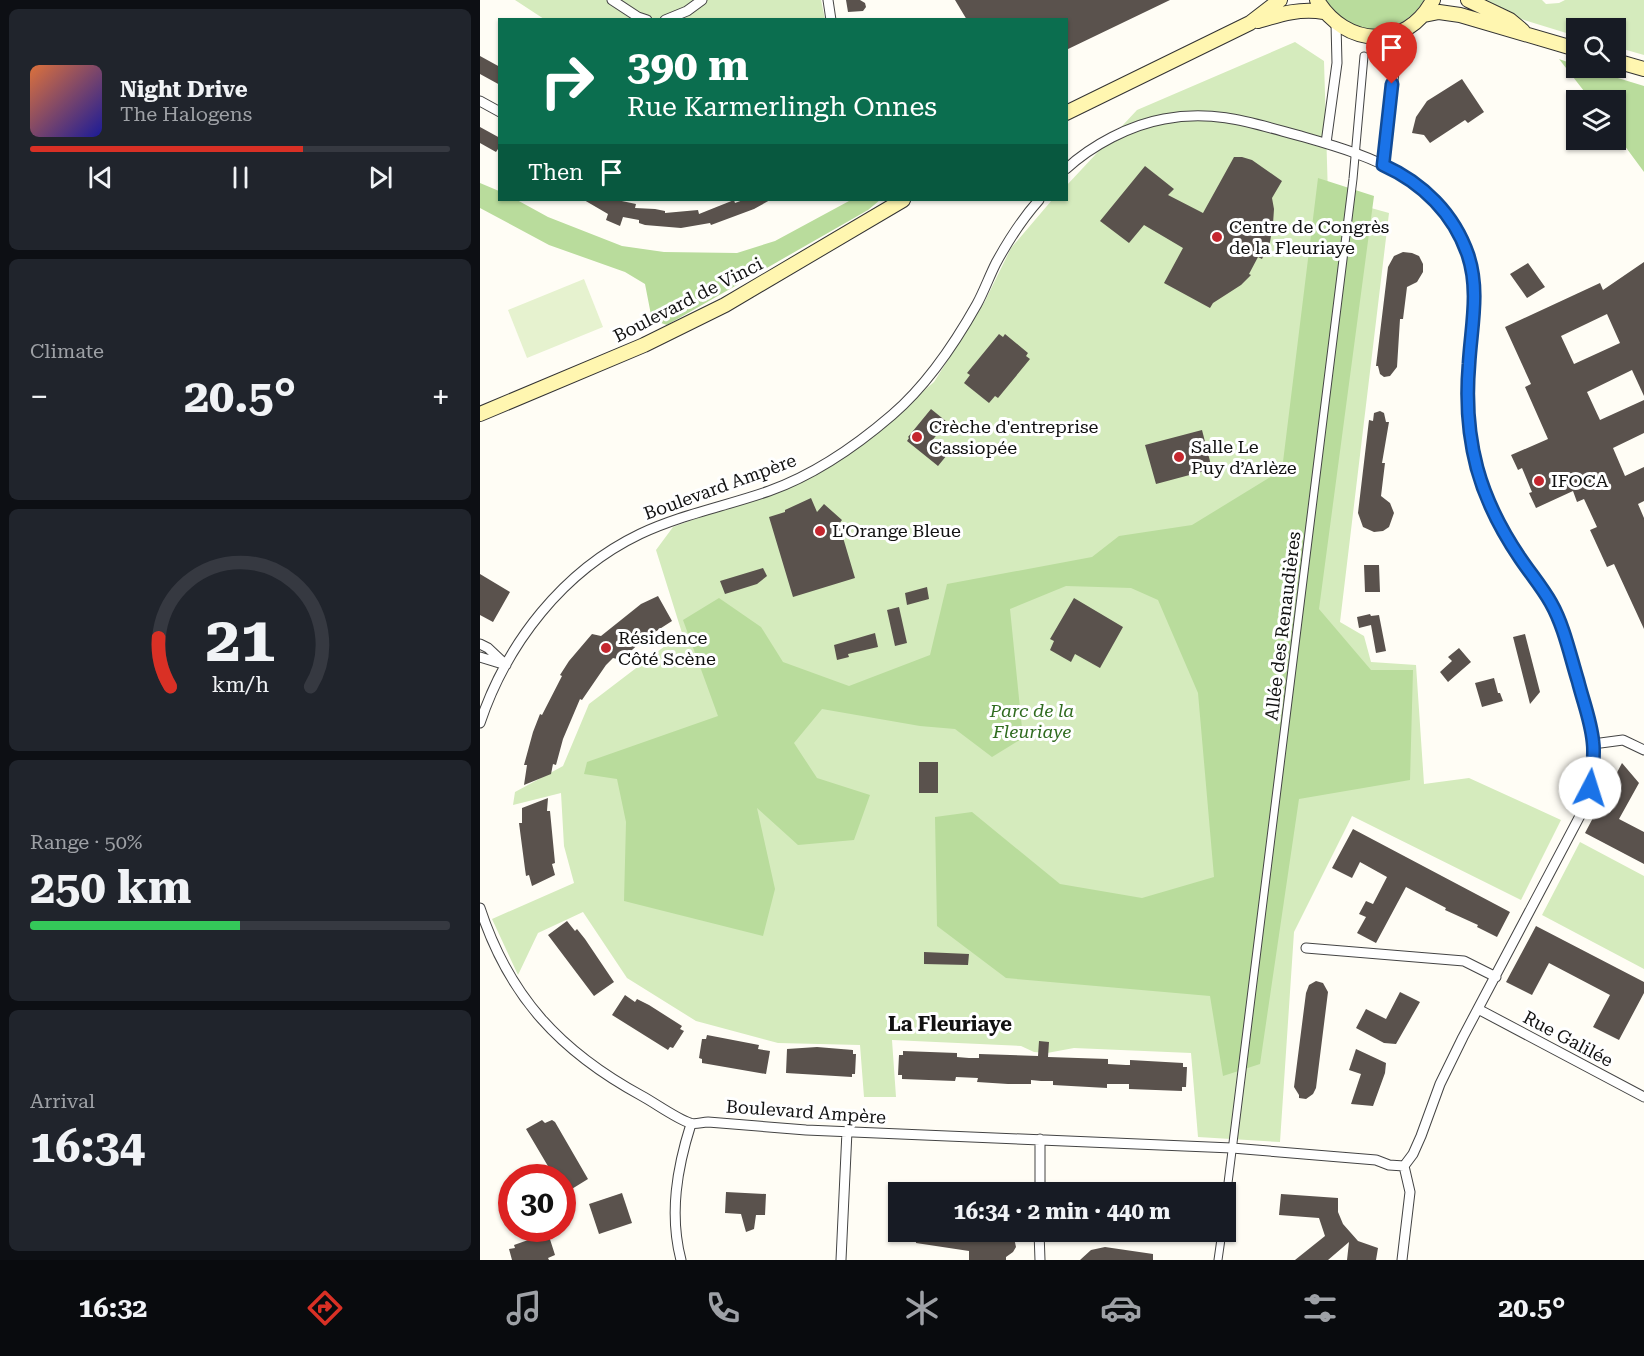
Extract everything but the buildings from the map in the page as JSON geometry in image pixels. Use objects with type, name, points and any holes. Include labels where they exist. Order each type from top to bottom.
[{"type":"main road","points":[[1250,23],[1280,0]]},
{"type":"main road","points":[[1068,111],[1250,23],[1294,10],[1320,6],[1336,24],[1354,33],[1374,37],[1403,30],[1424,15],[1433,0]]},
{"type":"main road","points":[[1468,0],[1510,20],[1524,32]]},
{"type":"main road","points":[[1424,15],[1444,12],[1524,32],[1566,46]]},
{"type":"main road","points":[[1626,64],[1644,69]]},
{"type":"main road","name":"Boulevard de Vinci","points":[[480,414],[644,345],[714,310],[901,201]]},
{"type":"street","points":[[612,0],[641,18]]},
{"type":"street","points":[[670,18],[687,11],[702,0]]},
{"type":"street","points":[[828,0],[831,18]]},
{"type":"street","points":[[1326,143],[1337,63],[1336,24]]},
{"type":"street","points":[[1383,165],[1395,62],[1403,30]]},
{"type":"street","name":"Allée des Renaudières","points":[[1228,1182],[1355,152],[1364,56]]},
{"type":"street","points":[[480,101],[498,111]]},
{"type":"street","points":[[1068,168],[1094,148],[1116,136],[1162,119],[1212,116],[1241,119],[1355,152],[1398,172],[1432,197],[1459,234],[1468,255],[1474,289],[1468,405],[1471,438],[1478,469],[1491,510],[1520,559],[1552,604],[1574,669],[1593,744],[1590,788],[1582,812],[1440,1084],[1421,1136],[1413,1154],[1404,1166],[1410,1192],[1402,1260]]},
{"type":"street","name":"Boulevard Ampère","points":[[480,723],[494,686],[518,643],[545,606],[604,555],[641,533],[770,491],[818,468],[893,414],[924,383],[940,362],[977,303],[1008,242],[1038,201]]},
{"type":"street","points":[[480,644],[488,648],[506,665]]},
{"type":"street","points":[[480,657],[506,665]]},
{"type":"street","points":[[1593,744],[1623,740],[1644,750]]},
{"type":"street","points":[[480,908],[501,962],[520,992],[549,1029],[580,1057],[612,1080],[691,1124],[676,1185],[675,1221],[679,1259]]},
{"type":"street","points":[[1306,948],[1464,961],[1496,977]]},
{"type":"street","name":"Rue Galilée","points":[[1478,1009],[1644,1097]]},
{"type":"street","name":"Boulevard Ampère","points":[[691,1124],[708,1122],[762,1127],[1232,1148],[1376,1160],[1389,1165],[1404,1166]]},
{"type":"street","points":[[841,1260],[847,1131]]},
{"type":"street","points":[[1040,1139],[1040,1182]]},
{"type":"street","points":[[1039,1242],[1040,1260]]},
{"type":"street","points":[[1218,1260],[1220,1242]]},
{"type":"green space","points":[[515,0],[821,0],[825,18],[542,18]]},
{"type":"green space","points":[[1325,0],[1424,0],[1408,18],[1387,28],[1375,29],[1364,28],[1341,18]]},
{"type":"green space","points":[[1483,0],[1542,0],[1546,4],[1565,0],[1644,0],[1644,55],[1626,50],[1626,18],[1566,18],[1566,33],[1521,19]]},
{"type":"green space","name":"Parc de la Fleuriaye","points":[[1295,42],[1324,61],[1328,196],[1389,213],[1340,622],[1364,636],[1371,662],[1416,665],[1424,784],[1469,778],[1561,820],[1521,900],[1352,816],[1294,932],[1280,1142],[1198,1137],[1191,1053],[1074,1048],[1047,1053],[1034,1052],[1021,1046],[892,1040],[896,1097],[864,1097],[860,1045],[778,1043],[696,1021],[627,978],[583,912],[538,933],[518,975],[492,919],[574,883],[564,846],[561,793],[513,805],[515,792],[563,766],[589,704],[682,633],[656,550],[673,527],[845,457],[934,382],[985,301],[1011,248],[1051,201],[1068,201],[1068,184],[1137,110]]},
{"type":"green space","points":[[1559,59],[1566,61],[1566,68]]},
{"type":"green space","points":[[1574,78],[1618,78],[1644,86],[1644,172],[1626,148],[1626,90],[1583,90]]},
{"type":"green space","points":[[1318,178],[1374,196],[1319,609],[1371,670],[1413,670],[1410,780],[1299,799],[1260,1064],[1223,1076],[1210,996],[1006,978],[937,926],[935,817],[972,812],[1060,884],[1142,898],[1214,877],[1198,693],[1158,600],[1131,588],[1066,586],[1010,609],[1023,738],[992,757],[955,729],[920,726],[822,709],[794,743],[817,778],[870,795],[854,840],[798,845],[757,808],[775,889],[763,936],[624,901],[626,822],[617,779],[584,774],[587,762],[718,716],[683,620],[719,598],[761,627],[783,662],[849,686],[930,655],[947,584],[1092,557],[1119,536],[1192,525],[1282,470]]},
{"type":"green space","points":[[480,183],[498,191],[498,201],[519,201],[548,217],[622,246],[664,252],[737,253],[775,241],[849,201],[879,201],[868,210],[667,325],[652,320],[645,284],[625,272],[549,245],[480,208]]},
{"type":"green space","points":[[584,279],[603,327],[527,358],[508,310]]},
{"type":"green space","points":[[1580,842],[1644,876],[1644,969],[1542,915]]},
{"type":"place","name":"Centre de Congrès de la Fleuriaye","points":[[1217,237]]},
{"type":"place","name":"Crèche d'entreprise Cassiopée","points":[[917,437]]},
{"type":"place","name":"Salle Le Puy d’Arlèze","points":[[1179,457]]},
{"type":"place","name":"IFOCA","points":[[1539,481]]},
{"type":"place","name":"L'Orange Bleue","points":[[820,531]]},
{"type":"place","name":"Résidence Côté Scène","points":[[606,648]]},
{"type":"district","name":"La Fleuriaye","points":[[950,1024]]},
{"type":"route","points":[[1392,84],[1383,165],[1410,180],[1441,206],[1459,234],[1468,255],[1474,289],[1474,318],[1469,364],[1468,405],[1471,438],[1478,469],[1491,510],[1520,559],[1552,604],[1563,632],[1592,735],[1593,767],[1590,788]]}]
